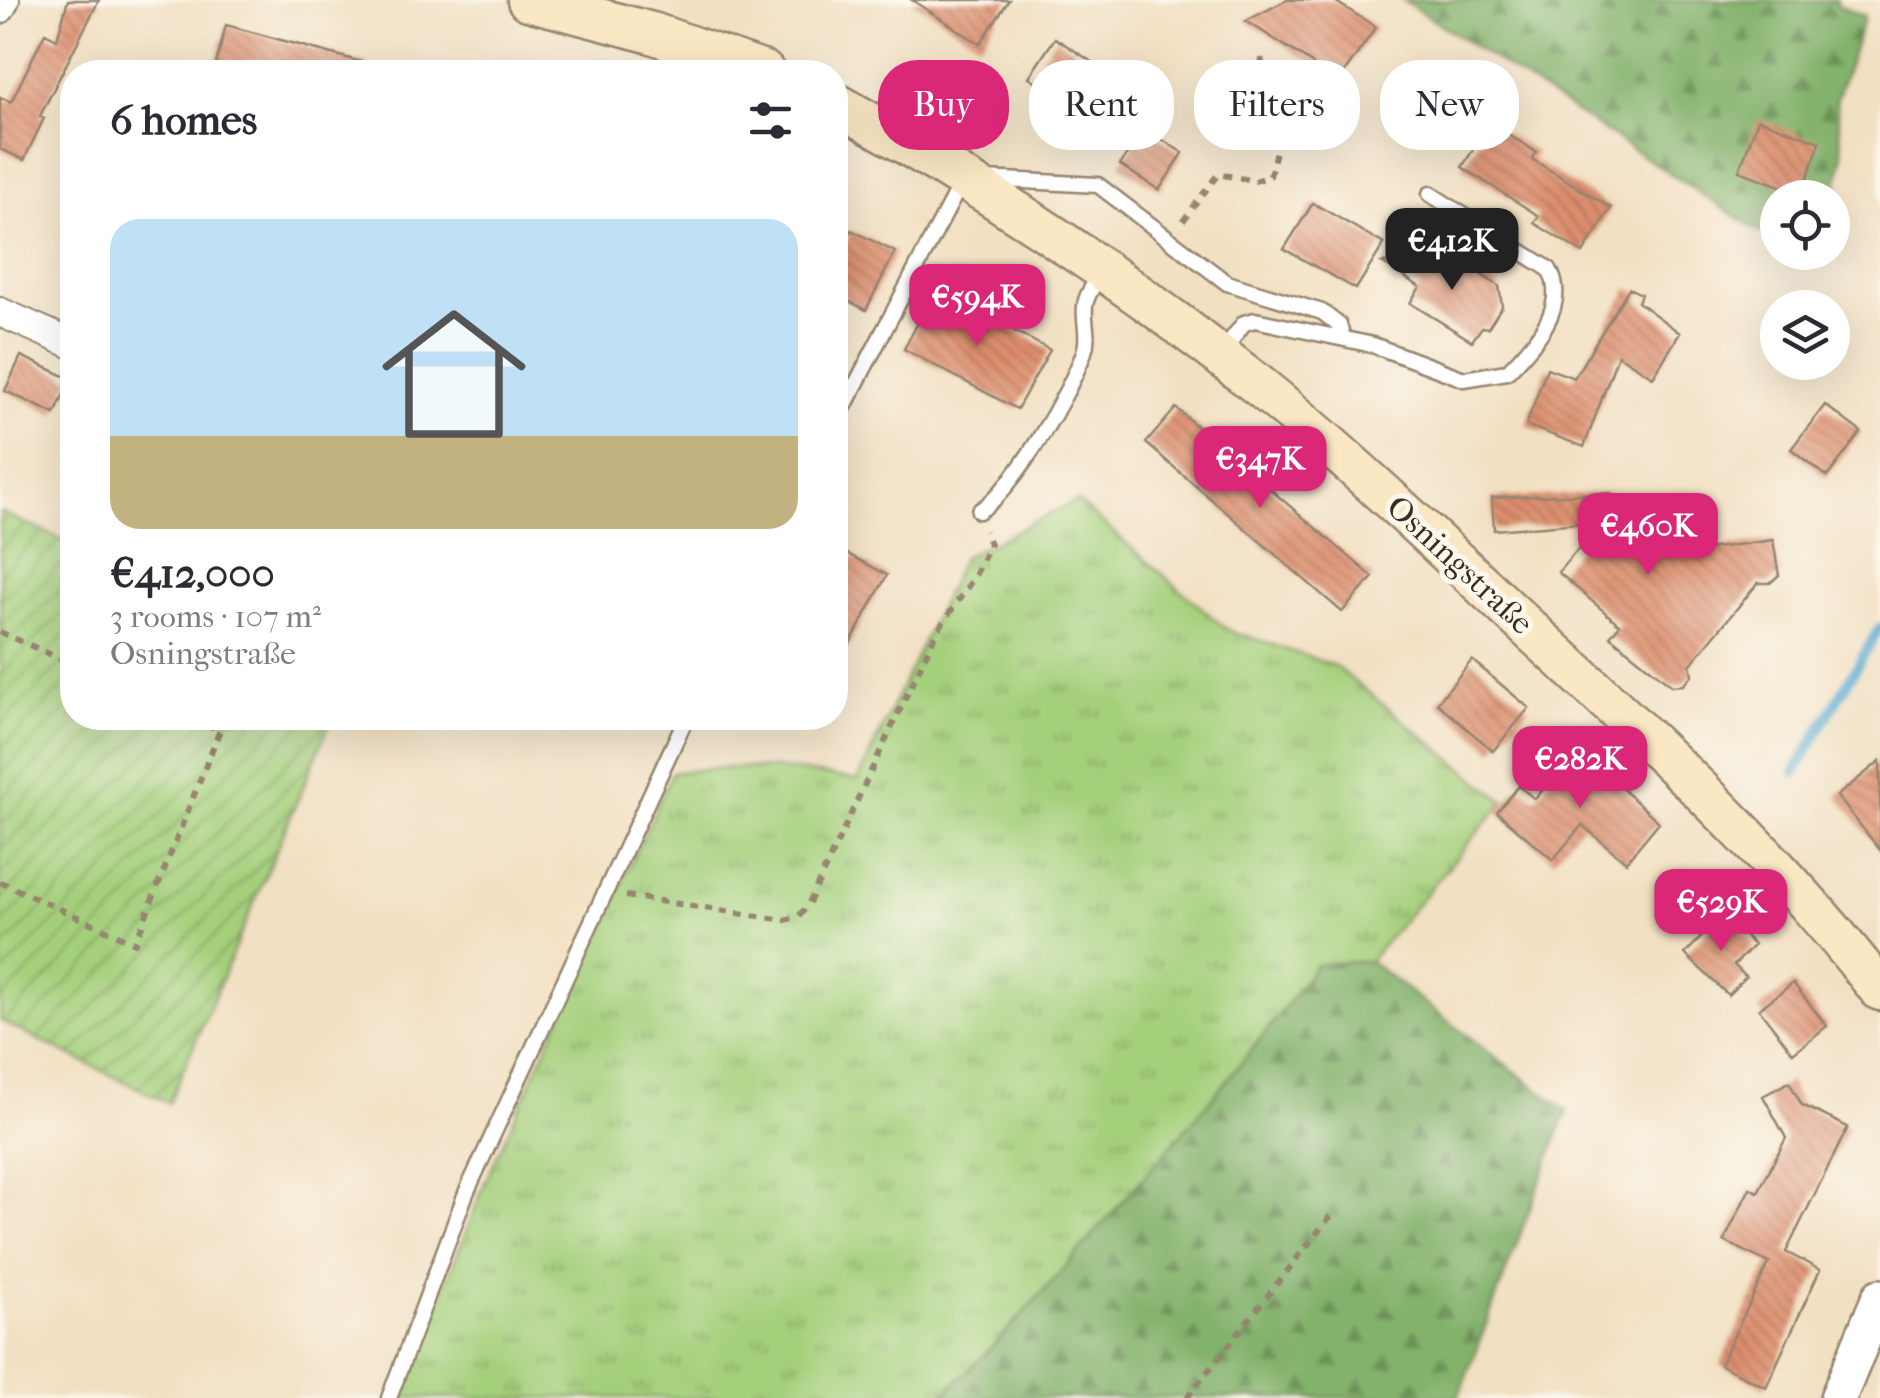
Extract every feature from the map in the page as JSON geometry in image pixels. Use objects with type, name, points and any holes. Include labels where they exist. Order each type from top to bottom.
[{"type":"main road","points":[[539,1],[729,60]]},
{"type":"main road","name":"Osningstraße","points":[[848,111],[964,178],[1102,272],[1219,356],[1368,480],[1721,806],[1834,931],[1880,990]]},
{"type":"street","points":[[0,9],[5,0]]},
{"type":"street","points":[[0,312],[60,339]]},
{"type":"street","points":[[1838,1398],[1880,1297]]},
{"type":"lane","points":[[848,399],[964,178],[1098,185],[1227,283],[1322,312],[1339,326],[1344,337]]},
{"type":"lane","points":[[1219,356],[1244,323],[1255,320],[1344,337],[1464,379],[1507,372],[1520,360],[1558,304],[1558,285],[1548,269],[1430,194]]},
{"type":"lane","points":[[979,511],[1003,494],[1018,472],[1078,364],[1087,336],[1085,304],[1102,272]]},
{"type":"lane","points":[[389,1398],[466,1194],[680,730]]},
{"type":"path","points":[[1170,239],[1212,178],[1229,174],[1255,181],[1270,176],[1276,151],[1261,57]]},
{"type":"path","points":[[603,894],[786,920],[799,916],[936,633],[975,576],[990,544],[979,511]]},
{"type":"path","points":[[0,632],[60,659]]},
{"type":"path","points":[[0,882],[135,942],[220,730]]},
{"type":"path","points":[[1188,1398],[1332,1214]]},
{"type":"green space","points":[[1403,0],[1837,0],[1836,5],[1864,17],[1836,102],[1843,157],[1838,180],[1760,180],[1760,232],[1519,75],[1519,60],[1495,60]]},
{"type":"green space","points":[[1077,501],[1226,629],[1335,666],[1504,801],[1369,961],[1316,965],[1173,1144],[1034,1302],[940,1398],[401,1398],[486,1180],[672,773],[765,769],[858,780],[963,557]]},
{"type":"green space","points":[[0,512],[60,539],[60,730],[327,730],[169,1103],[0,1021]]},
{"type":"green space","points":[[1369,961],[1567,1111],[1458,1398],[940,1398],[1034,1302],[1173,1144],[1316,965]]},
{"type":"building","points":[[68,0],[99,0],[68,60],[60,60],[60,77],[24,160],[0,149],[0,97],[11,102],[45,33],[57,39]]},
{"type":"building","points":[[912,0],[1009,0],[980,44]]},
{"type":"building","points":[[1287,0],[1333,0],[1376,27],[1353,60],[1307,60],[1246,21]]},
{"type":"building","points":[[226,25],[354,60],[217,60]]},
{"type":"building","points":[[1055,38],[1089,60],[1040,60]]},
{"type":"building","points":[[1758,119],[1820,142],[1807,180],[1764,180],[1739,171]]},
{"type":"building","points":[[1519,141],[1536,152],[1532,159],[1611,208],[1583,253],[1534,223],[1539,216],[1462,167],[1473,150],[1519,150]]},
{"type":"building","points":[[1174,147],[1183,153],[1159,190],[1120,165],[1130,150]]},
{"type":"building","points":[[1313,203],[1384,244],[1356,289],[1284,249]]},
{"type":"building","points":[[851,230],[895,252],[866,310],[848,301]]},
{"type":"building","points":[[1450,255],[1499,286],[1502,306],[1488,328],[1482,327],[1472,341],[1410,303],[1420,287],[1382,263]]},
{"type":"building","points":[[1629,288],[1641,294],[1638,302],[1680,333],[1653,377],[1618,355],[1584,447],[1526,425],[1547,368],[1574,378]]},
{"type":"building","points":[[936,289],[1050,350],[1017,409],[904,349]]},
{"type":"building","points":[[21,356],[60,374],[60,403],[55,414],[5,391]]},
{"type":"building","points":[[1825,405],[1861,432],[1827,477],[1791,449]]},
{"type":"building","points":[[1176,408],[1216,443],[1211,449],[1257,478],[1373,577],[1342,612],[1146,443]]},
{"type":"building","points":[[1611,493],[1611,502],[1671,554],[1773,540],[1779,575],[1770,583],[1758,583],[1690,665],[1692,675],[1683,685],[1672,686],[1610,636],[1620,625],[1558,572],[1603,521],[1494,530],[1492,498]]},
{"type":"building","points":[[848,554],[887,575],[848,647]]},
{"type":"building","points":[[1472,660],[1529,708],[1493,751],[1437,703]]},
{"type":"building","points":[[1582,752],[1659,822],[1626,862],[1582,825],[1553,860],[1497,812],[1519,786],[1535,799],[1565,763],[1569,767]]},
{"type":"building","points":[[1880,761],[1880,850],[1837,796]]},
{"type":"building","points":[[1723,915],[1754,945],[1734,965],[1746,977],[1728,995],[1685,954]]},
{"type":"building","points":[[1793,983],[1827,1026],[1793,1053],[1759,1009]]},
{"type":"building","points":[[1789,1082],[1802,1105],[1848,1127],[1786,1252],[1820,1270],[1766,1387],[1720,1365],[1769,1263],[1724,1241],[1750,1188],[1758,1192],[1786,1138],[1763,1096]]},
{"type":"waterway","points":[[1795,772],[1880,627]]}]
